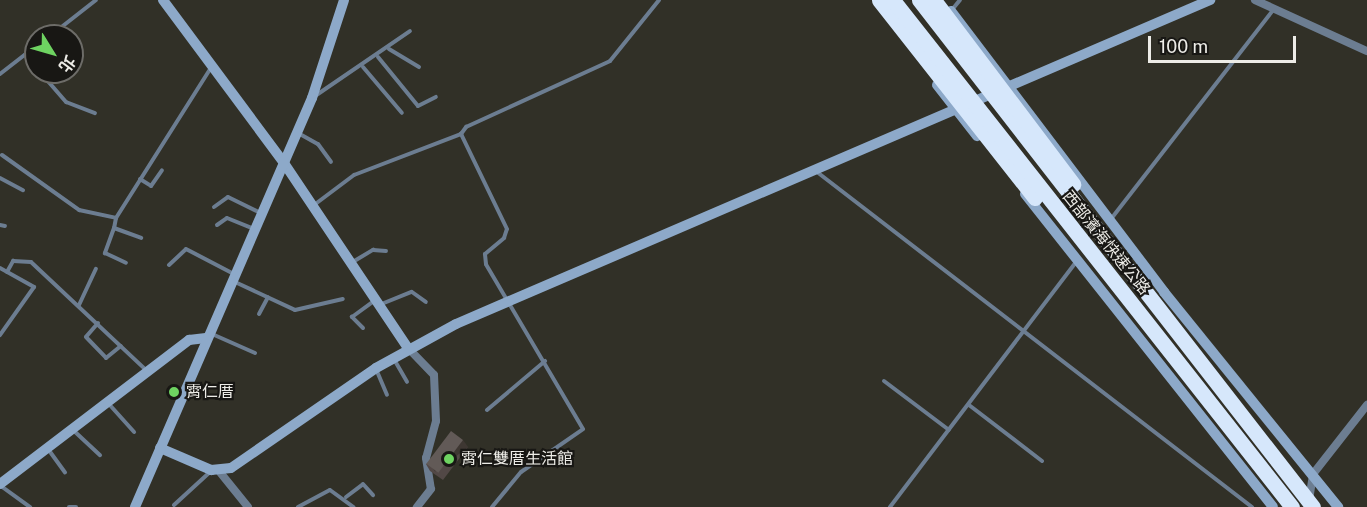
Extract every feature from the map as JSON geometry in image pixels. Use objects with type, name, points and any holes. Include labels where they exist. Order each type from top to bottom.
[{"type":"highway","points":[[879,0],[1019,180],[1135,308]]},
{"type":"highway","name":"西部濱海快速公路","points":[[893,0],[1292,507]]},
{"type":"highway","name":"西部濱海快速公路","points":[[919,0],[1148,293],[1311,507]]},
{"type":"highway","points":[[934,0],[1053,153],[1148,293]]},
{"type":"main road","points":[[163,0],[284,163],[408,348]]},
{"type":"main road","points":[[135,507],[207,335],[312,98],[344,0]]},
{"type":"main road","points":[[874,0],[955,109],[1079,259],[1273,507]]},
{"type":"main road","points":[[885,0],[1183,376],[1189,400]]},
{"type":"main road","points":[[926,0],[1197,347],[1216,357]]},
{"type":"main road","points":[[942,0],[1010,83],[1216,357],[1338,507]]},
{"type":"main road","points":[[160,448],[215,471],[408,348],[507,302],[955,109],[1010,83],[1210,0]]},
{"type":"main road","points":[[0,485],[189,340],[207,335]]},
{"type":"street","points":[[1255,0],[1367,51]]},
{"type":"street","points":[[408,348],[434,375],[436,421],[426,458],[431,489],[417,507]]},
{"type":"street","points":[[1311,507],[1313,474],[1367,405]]},
{"type":"street","points":[[215,471],[248,507]]},
{"type":"lane","points":[[65,24],[96,0]]},
{"type":"lane","points":[[313,206],[354,175],[461,134],[466,127],[610,62],[659,0]]},
{"type":"lane","points":[[951,11],[960,0]]},
{"type":"lane","points":[[1111,219],[1274,9]]},
{"type":"lane","points":[[312,98],[378,57],[410,31]]},
{"type":"lane","points":[[389,48],[419,68]]},
{"type":"lane","points":[[0,74],[24,56]]},
{"type":"lane","points":[[378,57],[418,106],[436,97]]},
{"type":"lane","points":[[126,263],[105,253],[116,218],[212,67]]},
{"type":"lane","points":[[363,67],[402,113]]},
{"type":"lane","points":[[50,84],[66,102],[95,113]]},
{"type":"lane","points":[[297,133],[318,144],[331,162]]},
{"type":"lane","points":[[461,134],[507,229],[485,260],[507,302],[545,361],[583,429],[521,472],[492,507]]},
{"type":"lane","points":[[2,155],[79,210],[116,218]]},
{"type":"lane","points":[[140,179],[151,186],[162,170]]},
{"type":"lane","points":[[814,170],[1023,334],[1252,507]]},
{"type":"lane","points":[[0,178],[23,190]]},
{"type":"lane","points":[[214,207],[228,197],[261,213]]},
{"type":"lane","points":[[216,225],[227,218],[254,229]]},
{"type":"lane","points":[[114,228],[141,238]]},
{"type":"lane","points":[[169,265],[186,249],[267,297],[295,310],[343,299]]},
{"type":"lane","points":[[351,263],[373,250],[386,251]]},
{"type":"lane","points":[[890,507],[1079,259]]},
{"type":"lane","points":[[7,272],[13,261],[31,262],[79,304],[148,372]]},
{"type":"lane","points":[[0,268],[34,287],[0,335]]},
{"type":"lane","points":[[79,304],[96,270]]},
{"type":"lane","points":[[363,328],[352,317],[377,302],[412,292],[426,302]]},
{"type":"lane","points":[[259,314],[267,297]]},
{"type":"lane","points":[[98,323],[86,337],[106,358],[121,346]]},
{"type":"lane","points":[[207,335],[255,353]]},
{"type":"lane","points":[[393,358],[407,381]]},
{"type":"lane","points":[[487,410],[545,361]]},
{"type":"lane","points":[[376,368],[387,395]]},
{"type":"lane","points":[[884,381],[949,430]]},
{"type":"lane","points":[[108,402],[134,432]]},
{"type":"lane","points":[[969,405],[1042,461]]},
{"type":"lane","points":[[72,429],[100,455]]},
{"type":"lane","points":[[47,448],[65,472]]},
{"type":"lane","points":[[174,505],[215,471]]},
{"type":"lane","points":[[346,497],[363,484],[373,495]]},
{"type":"lane","points":[[0,485],[30,507]]},
{"type":"lane","points":[[298,507],[330,490],[346,497],[353,507]]},
{"type":"lane","points":[[69,507],[76,507]]},
{"type":"building","points":[[451,431],[463,440],[438,473],[426,464]]},
{"type":"place","name":"霄仁厝","points":[[174,392]]},
{"type":"place","name":"霄仁雙厝生活館","points":[[449,459]]}]
